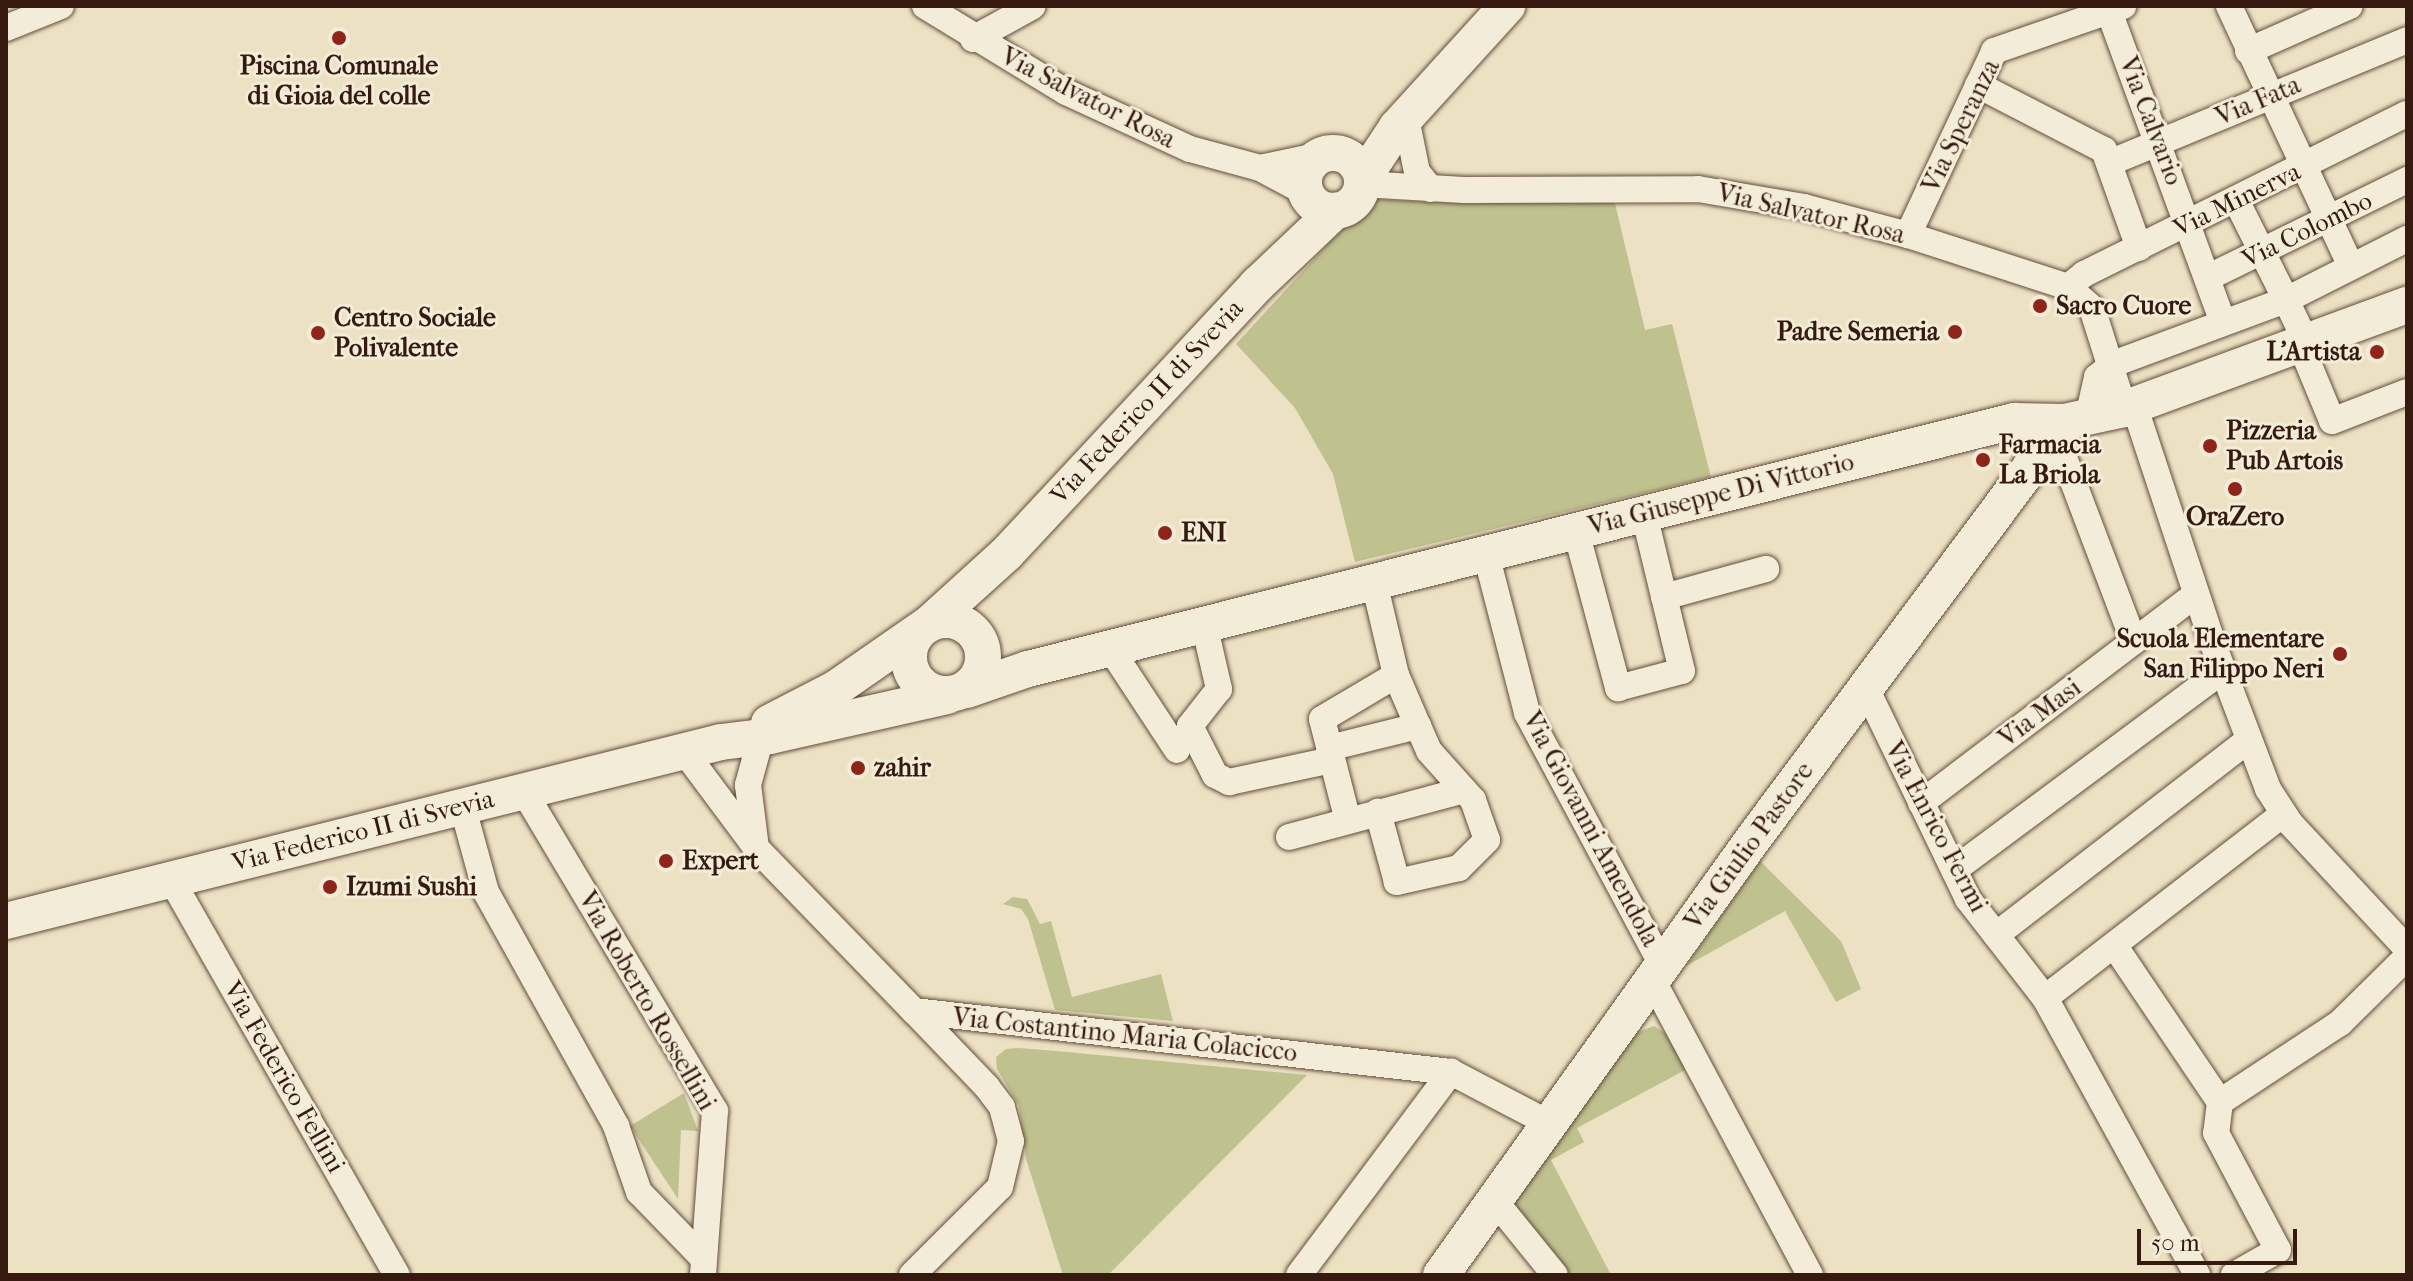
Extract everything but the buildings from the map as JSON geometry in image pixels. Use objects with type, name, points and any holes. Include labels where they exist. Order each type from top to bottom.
[{"type":"main road","points":[[1401,123],[1322,155],[1305,172],[1316,200],[1356,200],[1362,182],[1401,123],[1507,6]]},
{"type":"main road","points":[[1322,155],[1347,156],[1362,182]]},
{"type":"main road","name":"Via Federico II di Svevia","points":[[721,742],[835,689],[925,626],[1007,553],[1288,253],[1316,200]]},
{"type":"main road","name":"Via Giuseppe Di Vittorio","points":[[1028,669],[2014,421],[2069,424],[2129,407],[2407,305]]},
{"type":"main road","name":"Via Giulio Pastore","points":[[1441,1275],[1657,972],[1866,688],[2069,424]]},
{"type":"main road","name":"Via Federico II di Svevia","points":[[978,640],[985,598],[1007,553]]},
{"type":"main road","points":[[978,640],[983,668],[957,693],[932,693],[914,674],[912,642],[925,626],[954,620],[978,640],[1028,669]]},
{"type":"main road","name":"Via Federico II di Svevia","points":[[6,921],[721,742],[761,737],[957,693],[1028,669]]},
{"type":"street","points":[[6,28],[61,6]]},
{"type":"street","name":"Via Salvator Rosa","points":[[925,6],[973,39],[1066,92],[1216,159],[1260,168]]},
{"type":"street","points":[[973,39],[1033,6]]},
{"type":"street","points":[[2229,6],[2351,267]]},
{"type":"street","points":[[2248,51],[2350,6]]},
{"type":"street","name":"Via Speranza","points":[[1908,235],[1994,51],[2116,8]]},
{"type":"street","name":"Via Calvario","points":[[2116,8],[2223,323]]},
{"type":"street","name":"Via Fata","points":[[2109,163],[2407,40]]},
{"type":"street","points":[[1978,85],[2104,150],[2139,248]]},
{"type":"street","name":"Via Minerva","points":[[2068,287],[2139,248],[2407,114]]},
{"type":"street","points":[[1401,123],[1417,172],[1431,189]]},
{"type":"street","points":[[1260,168],[1322,155]]},
{"type":"street","points":[[1260,168],[1316,200]]},
{"type":"street","name":"Via Colombo","points":[[2207,278],[2329,222],[2407,180]]},
{"type":"street","name":"Via Salvator Rosa","points":[[1362,182],[1431,189],[1698,189],[1804,207],[1908,235],[2068,287],[2092,308],[2248,740],[2283,814],[2407,949]]},
{"type":"street","points":[[2236,200],[2286,300],[2332,421],[2407,392]]},
{"type":"street","points":[[2134,642],[2069,424],[2097,377],[2113,364],[2286,300],[2407,239]]},
{"type":"street","points":[[1576,531],[1618,688],[1682,671],[1644,514]]},
{"type":"street","name":"Via Giovanni Amendola","points":[[1486,554],[1527,713],[1810,1275]]},
{"type":"street","points":[[1664,597],[1766,569]]},
{"type":"street","points":[[1374,582],[1396,675],[1418,726],[1429,751],[1473,800],[1487,840],[1459,868],[1397,882],[1378,812]]},
{"type":"street","name":"Via Masi","points":[[1921,803],[2196,594]]},
{"type":"street","points":[[1204,624],[1219,689],[1197,714],[1191,735],[1215,775],[1229,782],[1418,726]]},
{"type":"street","points":[[1110,648],[1177,750]]},
{"type":"street","points":[[1954,870],[2223,670]]},
{"type":"street","points":[[1348,821],[1322,719],[1396,675]]},
{"type":"street","name":"Via Enrico Fermi","points":[[1866,688],[1954,870],[1996,935],[2045,998],[2197,1275]]},
{"type":"street","points":[[756,848],[748,785],[761,737]]},
{"type":"street","points":[[1996,935],[2248,740]]},
{"type":"street","points":[[684,751],[756,848],[987,1087],[1002,1107],[1011,1141],[1000,1187],[912,1275]]},
{"type":"street","name":"Via Roberto Rossellini","points":[[523,790],[715,1111],[704,1267]]},
{"type":"street","points":[[1289,837],[1464,790]]},
{"type":"street","points":[[462,805],[486,892],[616,1126],[639,1192],[704,1267]]},
{"type":"street","points":[[2045,998],[2283,814]]},
{"type":"street","name":"Via Federico Fellini","points":[[171,879],[397,1275]]},
{"type":"street","points":[[2114,945],[2220,1102],[2216,1133],[2278,1250],[2234,1275]]},
{"type":"street","points":[[2220,1102],[2340,1023],[2407,957]]},
{"type":"street","name":"Via Costantino Maria Colacicco","points":[[914,1011],[1451,1072],[1550,1124]]},
{"type":"street","points":[[1299,1275],[1451,1072]]},
{"type":"street","points":[[1495,1201],[1555,1275]]},
{"type":"green space","points":[[1369,199],[1472,204],[1614,199],[1645,330],[1672,324],[1711,477],[1355,562],[1333,474],[1295,408],[1236,344]]},
{"type":"green space","points":[[1760,861],[1841,941],[1861,989],[1836,1002],[1785,911],[1686,966]]},
{"type":"green space","points":[[1013,897],[1027,899],[1040,924],[1051,921],[1072,997],[1161,974],[1173,1021],[1055,1010],[1028,919],[1021,909],[1003,904]]},
{"type":"green space","points":[[1654,1026],[1668,1035],[1687,1069],[1577,1128],[1584,1142],[1551,1160],[1611,1275],[1568,1275],[1511,1208],[1633,1034]]},
{"type":"green space","points":[[1006,1049],[1307,1075],[1108,1275],[1063,1275],[1026,1159],[1019,1106],[997,1069],[996,1057]]},
{"type":"green space","points":[[684,1093],[698,1131],[681,1130],[678,1199],[630,1126]]},
{"type":"place","name":"Piscina Comunale di Gioia del colle","points":[[339,38]]},
{"type":"place","name":"Sacro Cuore","points":[[2040,306]]},
{"type":"place","name":"Padre Semeria","points":[[1955,332]]},
{"type":"place","name":"Centro Sociale Polivalente","points":[[318,333]]},
{"type":"place","name":"L'Artista","points":[[2377,352]]},
{"type":"place","name":"Pizzeria Pub Artois","points":[[2210,446]]},
{"type":"place","name":"Farmacia La Briola","points":[[1983,460]]},
{"type":"place","name":"OraZero","points":[[2235,489]]},
{"type":"place","name":"ENI","points":[[1165,533]]},
{"type":"place","name":"Scuola Elementare San Filippo Neri","points":[[2340,654]]},
{"type":"place","name":"zahir","points":[[858,768]]},
{"type":"place","name":"Expert","points":[[666,861]]},
{"type":"place","name":"Izumi Sushi","points":[[330,887]]}]
